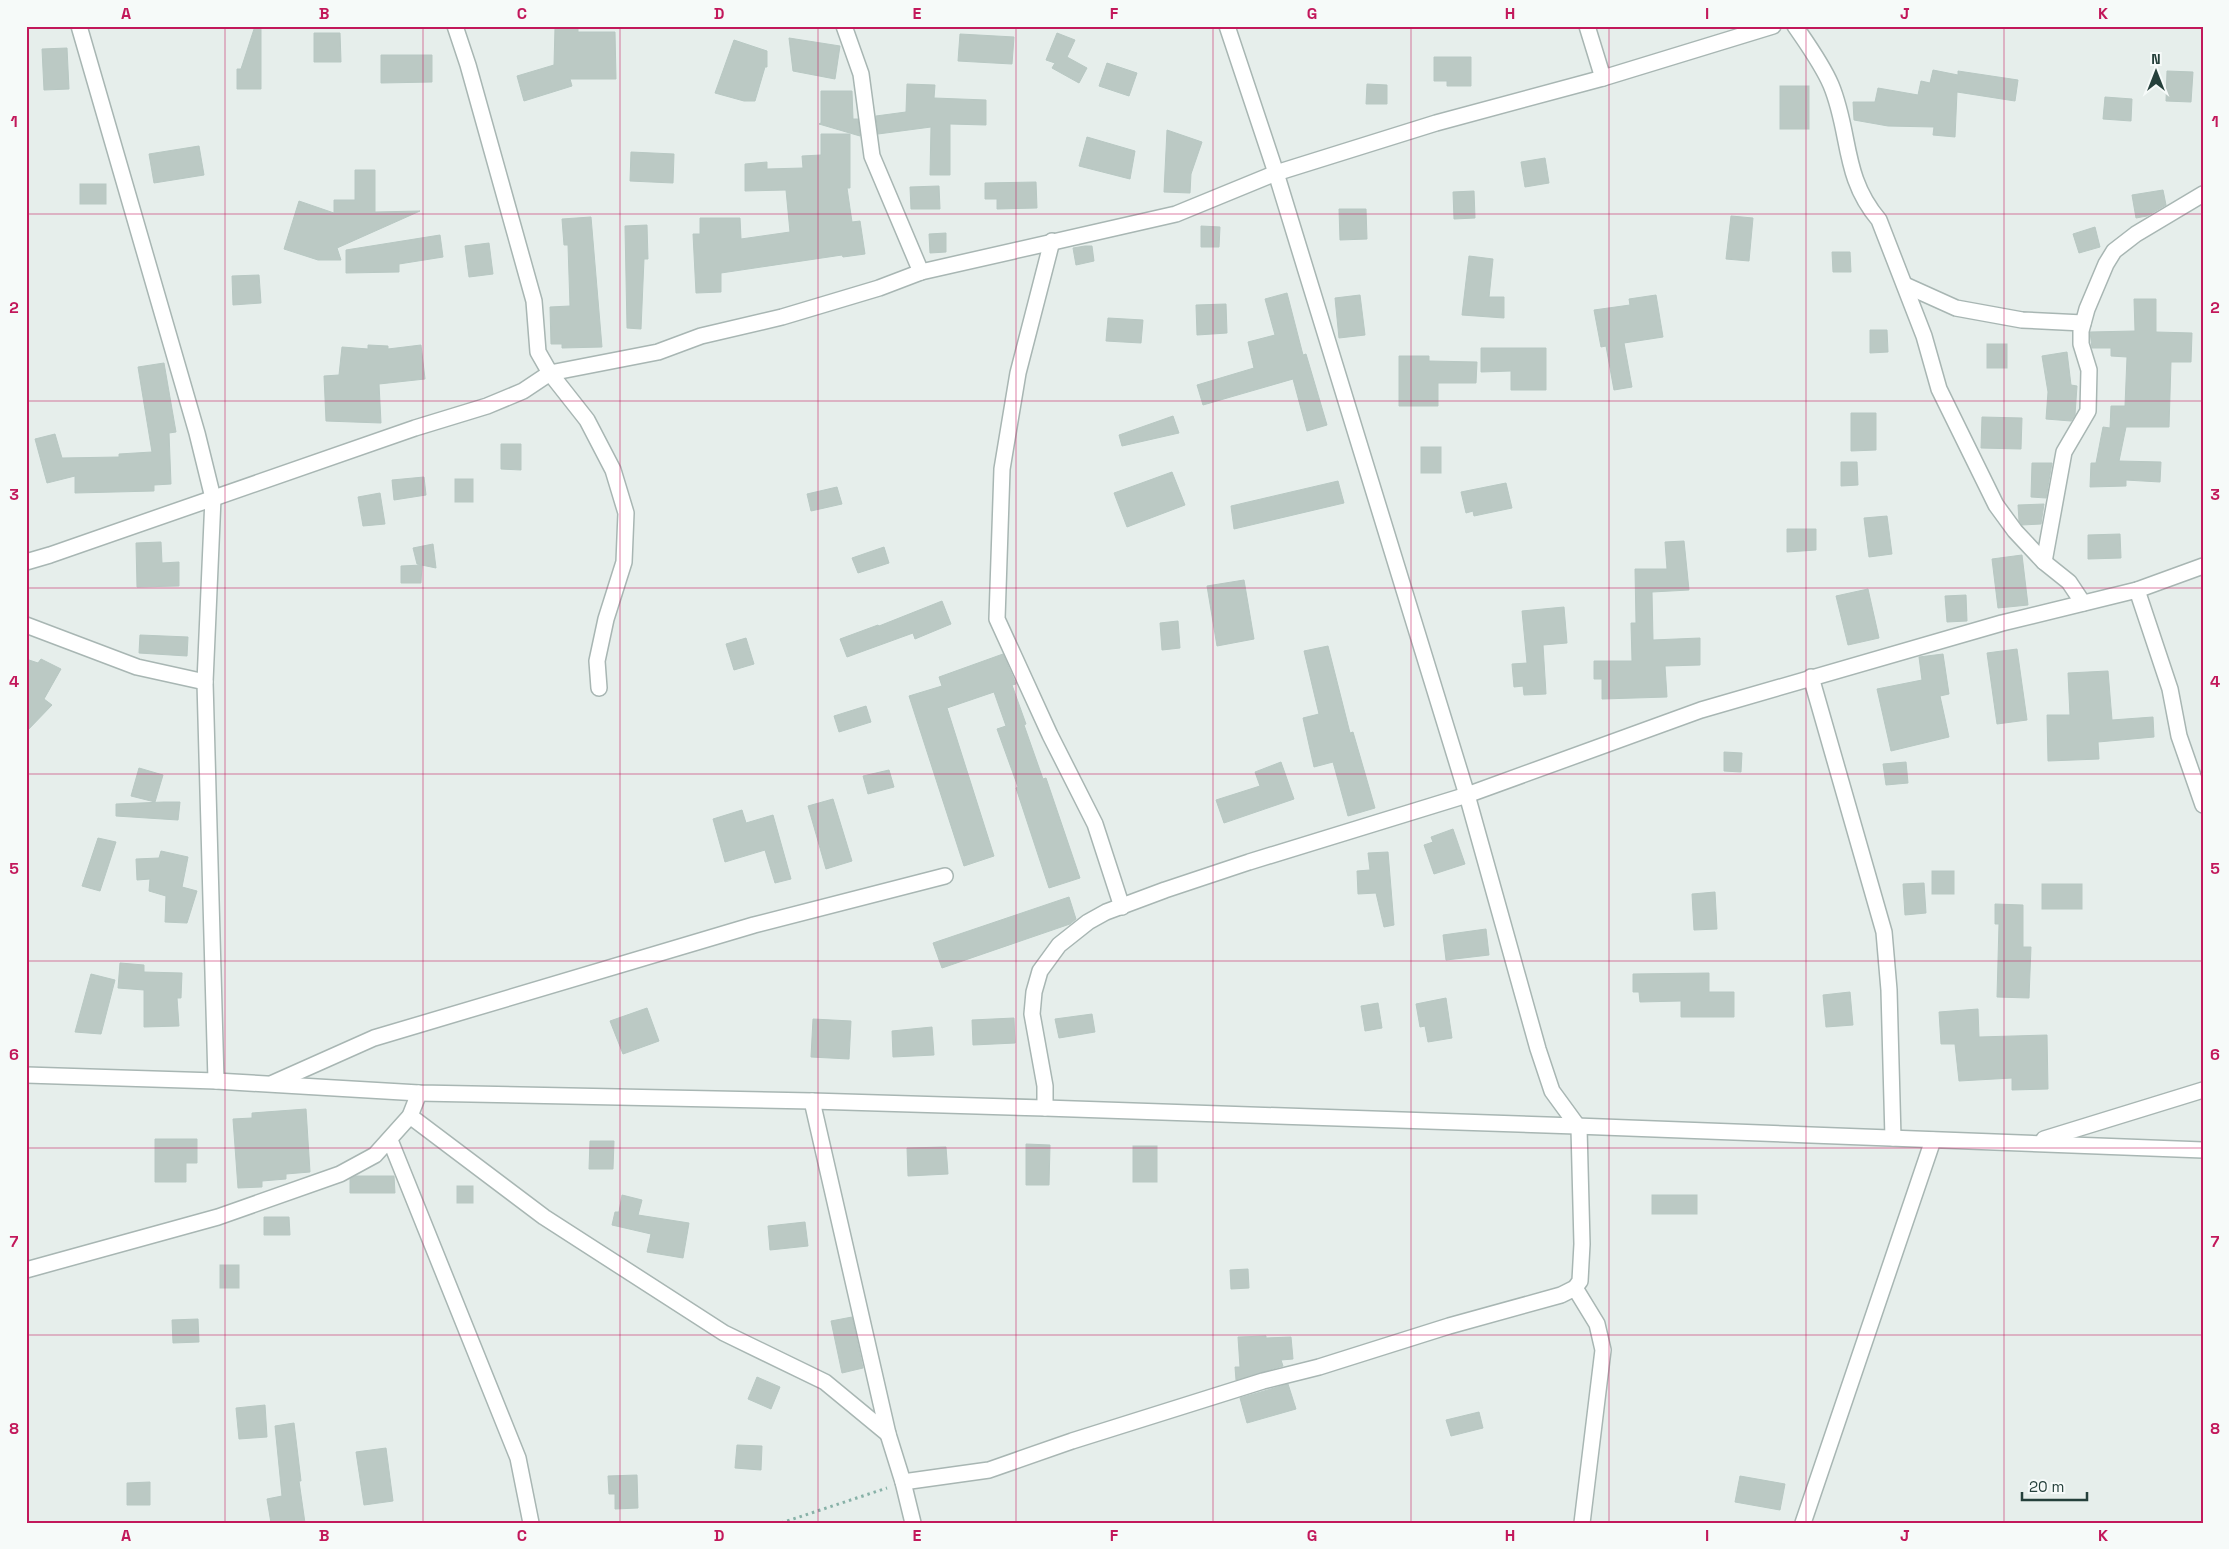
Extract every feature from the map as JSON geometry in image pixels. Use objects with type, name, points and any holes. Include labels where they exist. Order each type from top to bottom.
[{"type":"street","points":[[79,26],[197,433],[213,498],[205,682],[216,1081]]},
{"type":"street","points":[[455,26],[468,65],[534,301],[538,352],[550,373],[587,420],[613,470],[626,513],[624,562],[606,619],[597,661],[599,688]]},
{"type":"street","points":[[844,26],[861,74],[872,156],[921,272]]},
{"type":"street","points":[[1587,26],[1603,78]]},
{"type":"street","points":[[26,562],[415,428],[487,406],[523,391],[550,373],[658,352],[701,336],[782,317],[879,288],[921,272],[1176,214],[1276,173],[1436,123],[1603,78],[1774,26]]},
{"type":"street","points":[[1795,26],[1814,52],[1831,86],[1857,188],[1867,206],[1879,220],[1924,336],[1939,388],[1978,471],[1996,505],[2015,532],[2044,562],[2069,582],[2083,603]]},
{"type":"street","points":[[903,1482],[989,1470],[1072,1441],[1263,1381],[1319,1367],[1449,1326],[1561,1295],[1575,1288],[1580,1281],[1582,1244],[1579,1128],[1552,1091],[1538,1049],[1468,795],[1231,29]]},
{"type":"street","points":[[2044,562],[2064,452],[2088,411],[2089,370],[2080,344],[2080,331],[2106,264],[2114,251],[2136,234],[2203,194]]},
{"type":"street","points":[[1052,241],[1018,373],[1002,469],[997,619],[1050,735],[1095,824],[1122,906]]},
{"type":"street","points":[[1904,285],[1956,308],[2022,320],[2083,323]]},
{"type":"street","points":[[1045,1108],[1045,1086],[1032,1014],[1034,992],[1040,971],[1059,945],[1080,928],[1106,912],[1249,862],[1468,795],[1701,710],[2002,623],[2137,590],[2203,566]]},
{"type":"street","points":[[2137,590],[2170,689],[2179,736],[2203,805]]},
{"type":"street","points":[[26,625],[137,666],[205,682]]},
{"type":"street","points":[[1811,677],[1884,932],[1889,990],[1893,1138]]},
{"type":"street","points":[[269,1085],[382,1035],[754,925],[945,876]]},
{"type":"street","points":[[26,1075],[216,1081],[420,1093],[1045,1108],[2203,1150]]},
{"type":"street","points":[[2033,1143],[2203,1090]]},
{"type":"street","points":[[26,1270],[218,1217],[340,1174],[375,1155],[390,1140],[410,1116],[420,1093]]},
{"type":"street","points":[[812,1101],[888,1434],[913,1523]]},
{"type":"street","points":[[410,1116],[544,1217],[724,1333],[825,1382],[888,1434]]},
{"type":"street","points":[[390,1140],[518,1458],[531,1523]]},
{"type":"street","points":[[1803,1523],[1933,1140]]},
{"type":"street","points":[[1575,1288],[1597,1324],[1603,1350],[1582,1523]]},
{"type":"path","points":[[781,1523],[903,1482]]},
{"type":"building","points":[[255,26],[261,26],[261,89],[237,89],[237,69],[241,69]]},
{"type":"building","points":[[555,28],[578,28],[578,32],[615,32],[616,79],[570,79],[572,86],[524,101],[517,76],[554,65]]},
{"type":"building","points":[[314,33],[340,33],[341,62],[314,62]]},
{"type":"building","points":[[1057,33],[1075,40],[1067,57],[1087,68],[1079,83],[1052,68],[1055,63],[1046,60]]},
{"type":"building","points":[[960,34],[1014,37],[1012,64],[958,61]]},
{"type":"building","points":[[789,38],[840,46],[835,79],[793,71]]},
{"type":"building","points":[[734,40],[767,51],[767,67],[765,67],[755,101],[744,101],[715,93]]},
{"type":"building","points":[[67,48],[69,89],[44,90],[42,49]]},
{"type":"building","points":[[381,55],[432,55],[432,82],[381,83]]},
{"type":"building","points":[[1434,57],[1471,57],[1471,86],[1447,86],[1447,81],[1434,81]]},
{"type":"building","points":[[1107,63],[1137,73],[1129,96],[1099,86]]},
{"type":"building","points":[[1933,70],[1958,75],[1958,71],[2018,80],[2015,101],[1957,92],[1955,137],[1933,135],[1934,127],[1888,126],[1854,120],[1853,102],[1875,102],[1878,88],[1918,95],[1921,81],[1930,83]]},
{"type":"building","points":[[2167,71],[2193,72],[2191,102],[2166,101]]},
{"type":"building","points":[[907,84],[935,85],[934,98],[986,100],[986,125],[950,124],[950,175],[930,175],[931,127],[878,134],[876,116],[906,112]]},
{"type":"building","points":[[1367,84],[1387,85],[1387,104],[1366,104]]},
{"type":"building","points":[[1780,86],[1809,86],[1809,129],[1780,129]]},
{"type":"building","points":[[821,91],[852,91],[853,119],[858,119],[860,136],[819,124],[821,123]]},
{"type":"building","points":[[2105,97],[2132,99],[2131,121],[2103,119]]},
{"type":"building","points":[[1167,130],[1202,142],[1191,174],[1190,193],[1164,192]]},
{"type":"building","points":[[821,134],[850,134],[850,188],[847,188],[852,222],[860,221],[865,254],[843,257],[842,255],[721,273],[721,292],[696,293],[693,234],[700,234],[700,218],[740,218],[741,239],[790,232],[786,190],[745,191],[745,164],[767,162],[767,169],[803,168],[802,156],[821,155]]},
{"type":"building","points":[[1087,137],[1135,151],[1130,179],[1079,166]]},
{"type":"building","points":[[199,146],[204,175],[154,183],[149,154]]},
{"type":"building","points":[[631,152],[674,154],[673,183],[630,181]]},
{"type":"building","points":[[1545,158],[1549,183],[1525,187],[1521,162]]},
{"type":"building","points":[[355,170],[375,170],[375,212],[420,211],[337,248],[341,260],[318,260],[284,249],[299,201],[334,213],[334,200],[355,200]]},
{"type":"building","points":[[1036,182],[1037,208],[997,209],[997,199],[985,199],[985,183]]},
{"type":"building","points":[[80,184],[106,184],[106,204],[80,204]]},
{"type":"building","points":[[939,186],[940,209],[911,209],[910,187]]},
{"type":"building","points":[[2163,190],[2166,205],[2147,216],[2136,218],[2132,195]]},
{"type":"building","points":[[1474,191],[1475,218],[1454,219],[1453,192]]},
{"type":"building","points":[[1339,209],[1366,209],[1367,239],[1340,240]]},
{"type":"building","points":[[1731,216],[1753,218],[1749,261],[1726,259]]},
{"type":"building","points":[[591,217],[602,347],[562,348],[562,344],[551,344],[550,307],[570,306],[568,245],[564,245],[562,219]]},
{"type":"building","points":[[647,225],[648,259],[644,259],[641,329],[627,328],[625,226]]},
{"type":"building","points":[[1201,226],[1220,227],[1219,247],[1201,247]]},
{"type":"building","points":[[2095,227],[2100,247],[2079,253],[2073,234]]},
{"type":"building","points":[[946,233],[946,252],[930,253],[929,234]]},
{"type":"building","points":[[440,235],[443,257],[399,264],[399,272],[346,273],[346,250]]},
{"type":"building","points":[[489,243],[493,274],[469,277],[465,246]]},
{"type":"building","points":[[1092,246],[1094,261],[1076,265],[1073,248]]},
{"type":"building","points":[[1832,252],[1850,252],[1851,272],[1833,272]]},
{"type":"building","points":[[1469,256],[1493,259],[1489,297],[1504,297],[1504,318],[1462,315]]},
{"type":"building","points":[[259,275],[261,303],[233,305],[232,276]]},
{"type":"building","points":[[1287,293],[1303,355],[1306,354],[1327,425],[1307,431],[1293,379],[1203,405],[1197,385],[1254,368],[1248,342],[1275,335],[1265,299]]},
{"type":"building","points":[[1360,295],[1365,335],[1339,338],[1335,298]]},
{"type":"building","points":[[1656,295],[1663,337],[1624,343],[1632,387],[1614,390],[1606,346],[1601,347],[1594,310],[1630,305],[1629,299]]},
{"type":"building","points":[[2134,299],[2156,299],[2156,332],[2192,333],[2191,362],[2171,362],[2169,427],[2126,427],[2119,461],[2161,462],[2160,482],[2126,480],[2126,486],[2090,487],[2091,463],[2096,463],[2103,427],[2110,428],[2111,406],[2125,406],[2127,357],[2111,356],[2111,348],[2092,348],[2090,332],[2135,331]]},
{"type":"building","points":[[1226,304],[1227,333],[1197,335],[1196,305]]},
{"type":"building","points":[[1108,318],[1143,320],[1141,343],[1106,341]]},
{"type":"building","points":[[1870,330],[1887,330],[1888,352],[1870,353]]},
{"type":"building","points":[[1987,344],[2007,344],[2007,368],[1987,368]]},
{"type":"building","points":[[368,345],[388,346],[388,349],[421,345],[425,379],[379,384],[381,423],[326,421],[324,376],[339,375],[342,347],[368,349]]},
{"type":"building","points":[[1481,348],[1546,348],[1546,390],[1511,390],[1511,371],[1481,372]]},
{"type":"building","points":[[2067,352],[2071,385],[2077,386],[2075,415],[2071,421],[2046,419],[2048,392],[2042,356]]},
{"type":"building","points":[[1399,356],[1429,356],[1429,361],[1477,362],[1476,383],[1438,383],[1438,406],[1399,406]]},
{"type":"building","points":[[164,363],[176,432],[169,433],[171,484],[154,485],[154,491],[75,493],[75,476],[47,483],[35,439],[55,434],[62,458],[119,457],[119,454],[152,452],[138,367]]},
{"type":"building","points":[[1851,413],[1876,413],[1876,450],[1851,451]]},
{"type":"building","points":[[1173,416],[1179,433],[1122,446],[1119,435]]},
{"type":"building","points":[[1982,417],[2022,418],[2021,449],[1981,448]]},
{"type":"building","points":[[501,444],[521,444],[521,470],[501,469]]},
{"type":"building","points":[[1421,447],[1441,447],[1441,473],[1421,473]]},
{"type":"building","points":[[1841,462],[1857,462],[1858,485],[1841,486]]},
{"type":"building","points":[[2032,463],[2052,463],[2046,498],[2031,497]]},
{"type":"building","points":[[1172,472],[1185,505],[1127,527],[1114,493]]},
{"type":"building","points":[[424,477],[426,495],[394,500],[392,480]]},
{"type":"building","points":[[455,479],[473,479],[473,502],[455,502]]},
{"type":"building","points":[[1338,481],[1344,503],[1234,529],[1231,506]]},
{"type":"building","points":[[1506,483],[1512,508],[1474,516],[1473,511],[1466,513],[1461,492]]},
{"type":"building","points":[[837,487],[842,504],[811,511],[807,494]]},
{"type":"building","points":[[380,493],[385,524],[363,526],[358,497]]},
{"type":"building","points":[[2044,504],[2041,524],[2022,525],[2019,521],[2018,505]]},
{"type":"building","points":[[1887,516],[1892,554],[1869,557],[1864,518]]},
{"type":"building","points":[[1787,529],[1816,529],[1816,550],[1787,552]]},
{"type":"building","points":[[2120,534],[2121,558],[2088,559],[2088,535]]},
{"type":"building","points":[[1684,541],[1689,590],[1652,592],[1653,640],[1700,638],[1700,665],[1665,666],[1667,697],[1602,699],[1602,679],[1594,679],[1594,661],[1632,661],[1631,623],[1636,623],[1635,569],[1667,569],[1665,542]]},
{"type":"building","points":[[161,542],[162,563],[179,562],[179,586],[137,587],[136,543]]},
{"type":"building","points":[[433,544],[436,568],[417,564],[413,548]]},
{"type":"building","points":[[884,547],[889,563],[858,573],[852,558]]},
{"type":"building","points":[[2022,555],[2028,605],[1998,608],[1992,559]]},
{"type":"building","points":[[422,565],[421,583],[401,583],[401,566]]},
{"type":"building","points":[[1244,580],[1254,639],[1217,646],[1207,586]]},
{"type":"building","points":[[1868,589],[1879,638],[1848,645],[1836,596]]},
{"type":"building","points":[[1966,595],[1967,621],[1947,622],[1945,596]]},
{"type":"building","points":[[942,601],[951,624],[915,639],[913,633],[847,657],[840,639]]},
{"type":"building","points":[[1564,607],[1567,643],[1543,645],[1546,694],[1524,695],[1523,686],[1514,687],[1512,664],[1527,663],[1522,611]]},
{"type":"building","points":[[1178,621],[1180,648],[1162,650],[1160,623]]},
{"type":"building","points":[[140,635],[188,637],[187,656],[139,653]]},
{"type":"building","points":[[746,638],[754,664],[734,670],[726,644]]},
{"type":"building","points":[[1328,646],[1350,733],[1353,732],[1375,808],[1348,816],[1333,762],[1314,767],[1303,718],[1319,714],[1304,651]]},
{"type":"building","points":[[2017,649],[2027,720],[1997,724],[1987,653]]},
{"type":"building","points":[[1003,654],[1016,684],[1012,685],[1026,724],[1024,725],[1043,779],[1046,778],[1080,878],[1049,888],[1016,788],[1018,787],[997,729],[1006,726],[994,692],[947,708],[994,856],[964,866],[909,696],[942,686],[939,677]]},
{"type":"building","points":[[1943,654],[1949,694],[1940,696],[1949,737],[1891,751],[1877,689],[1922,680],[1919,657]]},
{"type":"building","points":[[26,659],[38,663],[41,659],[61,669],[44,699],[52,705],[26,732]]},
{"type":"building","points":[[2108,671],[2112,720],[2153,717],[2154,737],[2098,742],[2099,759],[2048,761],[2047,715],[2070,715],[2068,673]]},
{"type":"building","points":[[866,706],[871,722],[839,732],[834,716]]},
{"type":"building","points":[[1724,752],[1742,753],[1741,772],[1724,771]]},
{"type":"building","points":[[1281,762],[1294,799],[1224,823],[1216,800],[1260,786],[1255,772]]},
{"type":"building","points":[[1906,762],[1908,783],[1886,785],[1883,764]]},
{"type":"building","points":[[139,768],[163,775],[155,802],[131,796]]},
{"type":"building","points":[[889,770],[894,787],[868,794],[863,776]]},
{"type":"building","points":[[833,799],[852,861],[826,869],[808,806]]},
{"type":"building","points":[[180,802],[178,820],[116,816],[116,804]]},
{"type":"building","points":[[742,810],[746,823],[773,815],[791,879],[775,883],[765,850],[725,862],[713,819]]},
{"type":"building","points":[[1453,829],[1465,864],[1434,874],[1424,845],[1433,842],[1431,837]]},
{"type":"building","points":[[98,838],[116,842],[100,891],[82,886]]},
{"type":"building","points":[[161,851],[188,857],[182,887],[197,891],[187,923],[165,922],[166,896],[149,891],[150,879],[137,880],[136,859],[159,858]]},
{"type":"building","points":[[1388,852],[1394,925],[1384,927],[1376,893],[1358,894],[1357,871],[1370,870],[1368,853]]},
{"type":"building","points":[[1932,871],[1954,871],[1954,894],[1932,894]]},
{"type":"building","points":[[1924,883],[1926,913],[1905,915],[1903,884]]},
{"type":"building","points":[[2042,884],[2082,884],[2082,909],[2042,909]]},
{"type":"building","points":[[1715,892],[1717,929],[1694,930],[1692,894]]},
{"type":"building","points":[[1069,897],[1076,919],[1070,924],[942,968],[933,943]]},
{"type":"building","points":[[1995,904],[2023,905],[2023,947],[2031,947],[2029,998],[1997,997],[1999,924],[1995,924]]},
{"type":"building","points":[[1486,929],[1489,955],[1446,960],[1443,935]]},
{"type":"building","points":[[120,963],[144,965],[144,972],[182,973],[181,998],[177,998],[179,1026],[144,1027],[144,990],[118,988]]},
{"type":"building","points":[[1709,973],[1709,992],[1734,992],[1734,1017],[1681,1017],[1681,1001],[1640,1002],[1639,992],[1633,992],[1633,974]]},
{"type":"building","points":[[91,974],[115,980],[101,1034],[75,1032]]},
{"type":"building","points":[[1850,992],[1853,1025],[1826,1027],[1823,995]]},
{"type":"building","points":[[1446,998],[1452,1038],[1428,1042],[1425,1026],[1420,1027],[1416,1004]]},
{"type":"building","points":[[1378,1003],[1382,1028],[1365,1031],[1361,1006]]},
{"type":"building","points":[[647,1008],[659,1041],[623,1054],[610,1021]]},
{"type":"building","points":[[1978,1009],[1979,1037],[2047,1035],[2048,1089],[2012,1090],[2012,1078],[1959,1081],[1955,1044],[1941,1044],[1939,1012]]},
{"type":"building","points":[[1092,1014],[1095,1032],[1059,1038],[1055,1019]]},
{"type":"building","points":[[1014,1018],[1015,1043],[973,1045],[972,1020]]},
{"type":"building","points":[[813,1019],[851,1021],[849,1059],[811,1057]]},
{"type":"building","points":[[932,1027],[934,1055],[893,1057],[892,1031]]},
{"type":"building","points":[[306,1109],[310,1172],[286,1174],[286,1179],[262,1181],[262,1187],[238,1188],[233,1119],[252,1118],[252,1113]]},
{"type":"building","points":[[155,1139],[197,1139],[197,1163],[186,1163],[186,1182],[155,1182]]},
{"type":"building","points":[[590,1141],[614,1141],[613,1169],[589,1169]]},
{"type":"building","points":[[1026,1144],[1050,1145],[1049,1185],[1026,1185]]},
{"type":"building","points":[[1133,1146],[1157,1146],[1157,1182],[1133,1182]]},
{"type":"building","points":[[946,1147],[948,1174],[908,1176],[907,1148]]},
{"type":"building","points":[[356,1176],[394,1176],[395,1193],[350,1193],[350,1179]]},
{"type":"building","points":[[457,1186],[473,1186],[473,1203],[457,1203]]},
{"type":"building","points":[[622,1195],[642,1200],[638,1215],[689,1223],[683,1258],[647,1252],[651,1234],[612,1225],[615,1212],[619,1212]]},
{"type":"building","points":[[1652,1195],[1697,1195],[1697,1214],[1652,1214]]},
{"type":"building","points":[[264,1217],[289,1217],[290,1235],[264,1235]]},
{"type":"building","points":[[805,1222],[808,1246],[770,1250],[768,1226]]},
{"type":"building","points":[[220,1265],[239,1265],[239,1288],[220,1288]]},
{"type":"building","points":[[1248,1269],[1249,1288],[1231,1289],[1230,1270]]},
{"type":"building","points":[[852,1317],[863,1368],[842,1373],[831,1321]]},
{"type":"building","points":[[198,1319],[199,1342],[173,1343],[172,1320]]},
{"type":"building","points":[[1266,1336],[1266,1338],[1291,1337],[1293,1359],[1281,1360],[1283,1366],[1236,1380],[1235,1367],[1240,1367],[1238,1337]]},
{"type":"building","points":[[757,1377],[780,1387],[771,1409],[748,1399]]},
{"type":"building","points":[[1288,1384],[1296,1409],[1247,1423],[1240,1398]]},
{"type":"building","points":[[265,1405],[267,1437],[239,1439],[236,1408]]},
{"type":"building","points":[[1479,1412],[1483,1428],[1451,1436],[1446,1420]]},
{"type":"building","points":[[294,1423],[305,1523],[271,1523],[267,1499],[282,1496],[275,1426]]},
{"type":"building","points":[[737,1445],[762,1446],[761,1470],[735,1468]]},
{"type":"building","points":[[386,1448],[393,1501],[364,1505],[356,1452]]},
{"type":"building","points":[[637,1475],[638,1508],[615,1509],[615,1494],[609,1494],[608,1476]]},
{"type":"building","points":[[1740,1476],[1785,1484],[1780,1510],[1735,1502]]},
{"type":"building","points":[[150,1482],[150,1505],[127,1505],[127,1483]]}]
